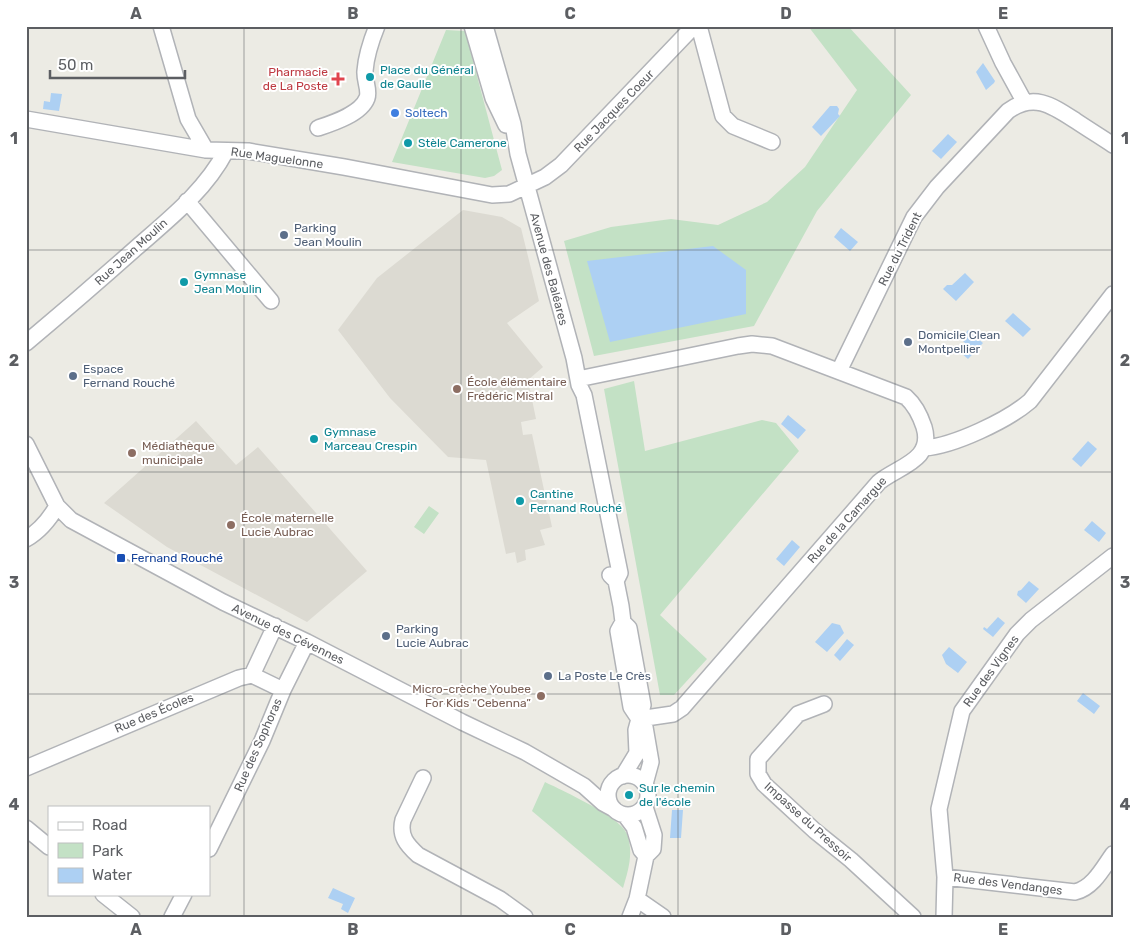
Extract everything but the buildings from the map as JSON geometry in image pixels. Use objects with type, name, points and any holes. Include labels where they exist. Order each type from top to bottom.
[{"type":"street","points":[[161,26],[188,119],[206,150]]},
{"type":"street","points":[[318,128],[346,117],[366,101],[368,91],[365,73],[370,43],[377,26]]},
{"type":"street","name":"Avenue des Baléares","points":[[472,26],[493,98],[518,154]]},
{"type":"street","name":"Avenue des Baléares","points":[[485,26],[513,124],[526,186],[578,382],[576,398],[583,439],[610,574],[616,581],[623,622],[618,631],[631,707],[645,727],[651,762],[645,784]]},
{"type":"street","name":"Rue Jacques Coeur","points":[[526,186],[545,177],[561,165],[694,26]]},
{"type":"street","points":[[700,26],[724,116],[733,126],[772,142]]},
{"type":"street","points":[[986,26],[1003,63],[1025,103],[1047,104],[1113,145]]},
{"type":"street","name":"Rue du Trident","points":[[839,371],[919,210],[937,187],[1008,111],[1025,103]]},
{"type":"street","name":"Rue Maguelonne","points":[[26,119],[206,150],[248,151],[492,195],[509,194],[526,186]]},
{"type":"street","name":"Rue Jean Moulin","points":[[26,344],[79,299],[203,186],[218,166],[226,151]]},
{"type":"street","points":[[187,201],[271,302]]},
{"type":"street","points":[[578,382],[752,344],[772,346],[906,397],[914,404],[924,425],[926,436],[924,448],[938,447],[955,442],[1021,409],[1030,401],[1113,294]]},
{"type":"street","name":"Avenue des Cévennes","points":[[26,444],[57,506],[71,520],[223,602],[275,626],[462,722],[525,752],[584,786],[602,803],[619,812]]},
{"type":"street","name":"Rue de la Camargue","points":[[639,719],[673,714],[682,708],[879,482],[908,464],[924,448]]},
{"type":"street","points":[[26,539],[35,534],[50,520],[57,506]]},
{"type":"street","name":"Rue des Vignes","points":[[944,917],[946,877],[939,809],[962,711],[1017,634],[1051,604],[1113,556]]},
{"type":"street","points":[[275,626],[252,675],[283,690]]},
{"type":"street","name":"Rue des Sophoras","points":[[210,846],[262,741],[283,690],[307,642]]},
{"type":"street","name":"Rue des Écoles","points":[[26,768],[164,708],[239,678],[252,675]]},
{"type":"street","name":"Impasse du Pressoir","points":[[824,704],[798,714],[758,760],[758,774],[764,784],[913,917]]},
{"type":"street","points":[[639,719],[636,730],[636,754],[610,787],[609,798],[619,812],[634,827],[641,850],[646,856]]},
{"type":"street","points":[[584,786],[635,777],[645,784],[648,795],[645,807],[654,835],[653,848],[646,856],[637,899],[630,917]]},
{"type":"street","points":[[423,778],[401,828],[405,841],[410,848],[418,855],[500,899],[525,917]]},
{"type":"street","points":[[619,812],[636,814],[645,807]]},
{"type":"street","points":[[26,828],[48,845]]},
{"type":"street","name":"Rue des Vendanges","points":[[946,877],[1074,892],[1082,891],[1113,854]]},
{"type":"street","points":[[106,896],[132,917]]},
{"type":"street","points":[[172,917],[183,896]]},
{"type":"street","points":[[637,899],[663,917]]},
{"type":"shaded area","name":"École élémentaire Frédéric Mistral","points":[[463,210],[502,217],[521,228],[539,301],[507,323],[543,367],[528,380],[536,419],[521,422],[523,435],[532,434],[552,527],[540,530],[545,545],[525,550],[526,560],[517,563],[515,552],[506,554],[486,460],[448,457],[390,398],[338,330],[377,278]]},
{"type":"shaded area","name":"École maternelle Lucie Aubrac","points":[[196,421],[236,465],[258,447],[367,571],[307,622],[167,547],[104,503]]},
{"type":"green space","points":[[808,26],[848,26],[911,95],[817,211],[754,326],[594,356],[564,241],[611,227],[671,219],[718,225],[767,202],[805,167],[857,90]]},
{"type":"green space","points":[[446,30],[465,31],[502,170],[494,176],[485,178],[392,162]]},
{"type":"green space","points":[[634,381],[645,451],[762,420],[776,423],[799,451],[660,615],[707,659],[674,695],[660,695],[604,389]]},
{"type":"green space","points":[[429,506],[439,513],[424,534],[414,527]]},
{"type":"green space","points":[[545,782],[603,812],[622,827],[627,834],[630,848],[623,888],[532,811]]},
{"type":"water","points":[[983,63],[995,81],[986,90],[976,72]]},
{"type":"water","points":[[51,93],[62,94],[59,111],[43,109],[44,101],[50,102]]},
{"type":"water","points":[[830,106],[837,106],[840,116],[821,136],[812,127]]},
{"type":"water","points":[[948,134],[957,142],[941,159],[932,151]]},
{"type":"water","points":[[841,228],[858,242],[850,251],[834,237]]},
{"type":"water","points":[[713,246],[746,270],[746,314],[610,342],[587,261]]},
{"type":"water","points":[[965,273],[974,282],[956,301],[943,289],[947,285],[952,285]]},
{"type":"water","points":[[1013,313],[1031,329],[1023,337],[1005,321]]},
{"type":"water","points":[[968,330],[983,343],[968,359],[959,351],[965,343],[961,339]]},
{"type":"water","points":[[788,415],[806,430],[798,439],[781,424]]},
{"type":"water","points":[[1088,441],[1097,449],[1081,467],[1072,459]]},
{"type":"water","points":[[1092,521],[1106,533],[1099,542],[1084,530]]},
{"type":"water","points":[[792,540],[800,547],[784,566],[776,559]]},
{"type":"water","points":[[1029,581],[1039,589],[1026,603],[1017,595],[1018,591]]},
{"type":"water","points":[[998,617],[1005,623],[993,637],[983,629],[984,627],[987,629]]},
{"type":"water","points":[[832,623],[840,625],[844,633],[827,652],[815,642]]},
{"type":"water","points":[[847,639],[854,645],[840,661],[834,655]]},
{"type":"water","points":[[949,647],[967,662],[958,673],[946,664],[942,655]]},
{"type":"water","points":[[1083,693],[1100,706],[1094,714],[1077,701]]},
{"type":"water","points":[[672,810],[683,810],[681,838],[670,838]]},
{"type":"water","points":[[333,888],[355,898],[348,913],[341,909],[343,904],[328,898]]},
{"type":"place","name":"Place du Général de Gaulle","points":[[370,77]]},
{"type":"place","name":"Pharmacie de La Poste","points":[[338,79]]},
{"type":"place","name":"Soltech","points":[[395,113]]},
{"type":"place","name":"Stèle Camerone","points":[[408,143]]},
{"type":"place","name":"Parking Jean Moulin","points":[[284,235]]},
{"type":"place","name":"Gymnase Jean Moulin","points":[[184,282]]},
{"type":"place","name":"Domicile Clean Montpellier","points":[[908,342]]},
{"type":"place","name":"Espace Fernand Rouché","points":[[73,376]]},
{"type":"place","name":"École élémentaire Frédéric Mistral","points":[[457,389]]},
{"type":"place","name":"Gymnase Marceau Crespin","points":[[314,439]]},
{"type":"place","name":"Médiathèque municipale","points":[[132,453]]},
{"type":"place","name":"Cantine Fernand Rouché","points":[[520,501]]},
{"type":"place","name":"École maternelle Lucie Aubrac","points":[[231,525]]},
{"type":"place","name":"Fernand Rouché","points":[[121,558]]},
{"type":"place","name":"Parking Lucie Aubrac","points":[[386,636]]},
{"type":"place","name":"La Poste Le Crès","points":[[548,676]]},
{"type":"place","name":"Micro-crèche Youbee For Kids “Cebenna”","points":[[541,696]]},
{"type":"place","name":"Sur le chemin de l'école","points":[[629,795]]}]
